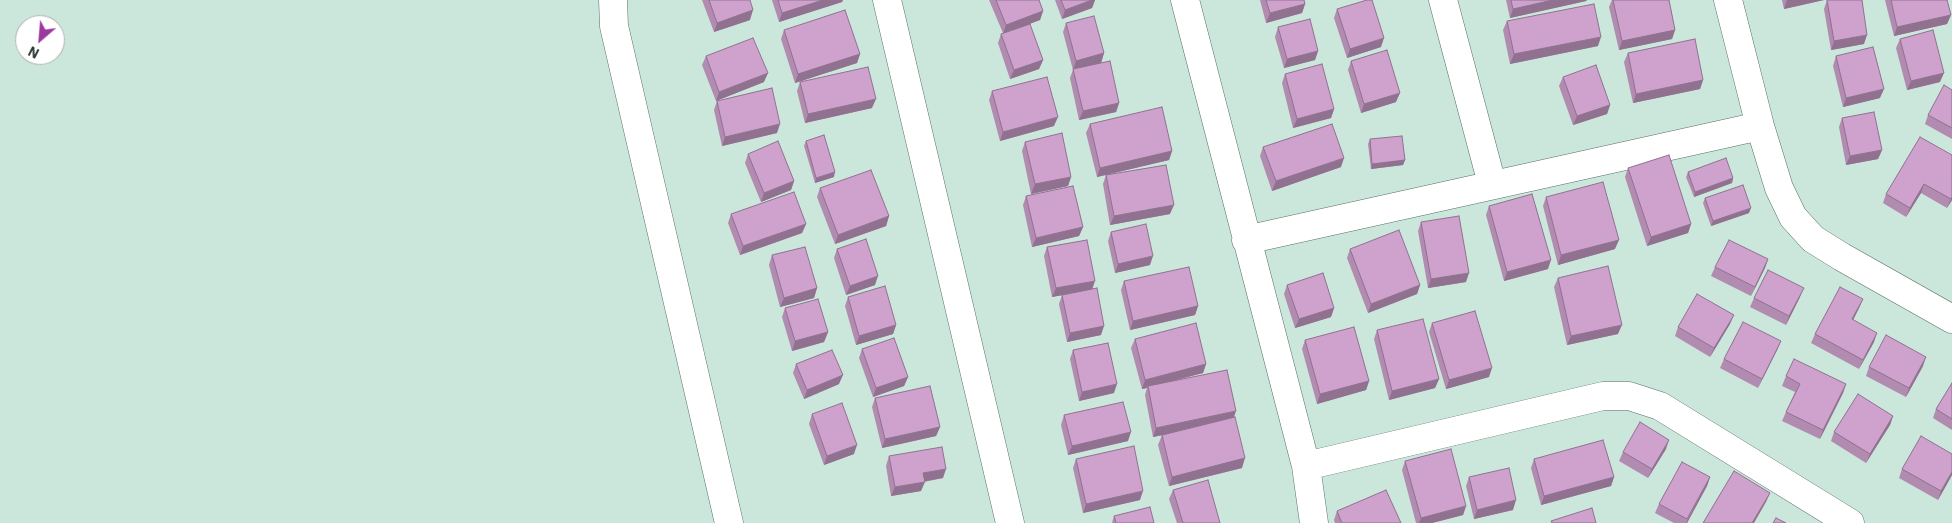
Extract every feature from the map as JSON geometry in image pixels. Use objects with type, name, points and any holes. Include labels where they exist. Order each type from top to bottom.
[{"type":"street","points":[[613,0],[616,36],[729,523]]},
{"type":"street","points":[[887,0],[1010,523]]},
{"type":"street","points":[[1185,0],[1306,466],[1314,523]]},
{"type":"street","points":[[1443,0],[1492,184]]},
{"type":"street","points":[[1728,0],[1760,126],[1779,188],[1793,217],[1814,239],[1842,257],[1952,319]]},
{"type":"street","points":[[1246,240],[1760,126]]},
{"type":"street","points":[[1306,466],[1603,396],[1629,396],[1660,406],[1850,523]]},
{"type":"building","points":[[709,0],[750,0],[753,10],[717,23]]},
{"type":"building","points":[[778,0],[823,0],[782,13]]},
{"type":"building","points":[[996,0],[1039,0],[1043,11],[1006,25]]},
{"type":"building","points":[[1061,0],[1092,0],[1065,10]]},
{"type":"building","points":[[1266,0],[1304,0],[1305,4],[1270,13]]},
{"type":"building","points":[[1372,0],[1384,38],[1350,49],[1337,9]]},
{"type":"building","points":[[1511,0],[1553,0],[1513,9]]},
{"type":"building","points":[[1613,0],[1669,0],[1675,30],[1622,41]]},
{"type":"building","points":[[1827,0],[1862,0],[1867,35],[1834,41]]},
{"type":"building","points":[[1891,0],[1947,0],[1951,15],[1897,27]]},
{"type":"building","points":[[1594,4],[1601,37],[1514,54],[1507,21]]},
{"type":"building","points":[[845,10],[860,54],[798,74],[784,30]]},
{"type":"building","points":[[1094,16],[1104,53],[1076,61],[1066,23]]},
{"type":"building","points":[[1310,19],[1318,51],[1287,59],[1278,27]]},
{"type":"building","points":[[1030,24],[1043,60],[1014,70],[1001,34]]},
{"type":"building","points":[[1933,30],[1944,73],[1911,81],[1900,39]]},
{"type":"building","points":[[753,38],[768,73],[719,92],[706,56]]},
{"type":"building","points":[[1695,39],[1703,80],[1636,94],[1628,53]]},
{"type":"building","points":[[1873,47],[1884,89],[1846,98],[1836,56]]},
{"type":"building","points":[[1387,50],[1400,93],[1364,104],[1351,61]]},
{"type":"building","points":[[1110,61],[1119,103],[1083,111],[1073,69]]},
{"type":"building","points":[[1322,64],[1334,109],[1297,119],[1285,74]]},
{"type":"building","points":[[1596,65],[1610,105],[1577,116],[1563,77]]},
{"type":"building","points":[[868,67],[876,99],[808,114],[800,82]]},
{"type":"building","points":[[1047,77],[1058,117],[1003,132],[992,91]]},
{"type":"building","points":[[1944,85],[1952,90],[1952,128],[1928,115]]},
{"type":"building","points":[[772,88],[780,124],[725,137],[717,101]]},
{"type":"building","points":[[1162,107],[1172,151],[1100,168],[1090,124]]},
{"type":"building","points":[[1874,112],[1882,150],[1850,156],[1842,118]]},
{"type":"building","points":[[1332,124],[1344,158],[1276,181],[1263,147]]},
{"type":"building","points":[[1062,133],[1071,177],[1035,184],[1025,142]]},
{"type":"building","points":[[824,135],[835,172],[816,178],[806,141]]},
{"type":"building","points":[[1402,136],[1405,160],[1372,164],[1370,139]]},
{"type":"building","points":[[1920,137],[1952,155],[1952,197],[1951,199],[1924,184],[1910,208],[1886,194]]},
{"type":"building","points":[[778,141],[794,181],[764,193],[748,154]]},
{"type":"building","points":[[1669,155],[1691,224],[1651,237],[1628,168]]},
{"type":"building","points":[[1726,158],[1733,178],[1695,192],[1688,172]]},
{"type":"building","points":[[1166,165],[1174,205],[1114,216],[1106,175]]},
{"type":"building","points":[[871,170],[889,216],[838,235],[820,188]]},
{"type":"building","points":[[1603,182],[1619,240],[1561,255],[1546,197]]},
{"type":"building","points":[[1743,185],[1751,208],[1713,221],[1705,198]]},
{"type":"building","points":[[1073,186],[1083,227],[1036,238],[1026,196]]},
{"type":"building","points":[[794,192],[806,224],[743,246],[731,214]]},
{"type":"building","points":[[1532,194],[1551,260],[1507,272],[1489,206]]},
{"type":"building","points":[[1459,216],[1469,273],[1431,279],[1421,222]]},
{"type":"building","points":[[1146,224],[1153,256],[1118,264],[1111,232]]},
{"type":"building","points":[[1399,230],[1420,285],[1371,304],[1350,249]]},
{"type":"building","points":[[866,239],[878,276],[850,286],[837,249]]},
{"type":"building","points":[[1087,240],[1095,281],[1056,288],[1047,247]]},
{"type":"building","points":[[1729,240],[1768,259],[1755,287],[1715,267]]},
{"type":"building","points":[[805,247],[817,288],[784,298],[772,255]]},
{"type":"building","points":[[1608,266],[1622,325],[1571,336],[1558,278]]},
{"type":"building","points":[[1189,267],[1198,306],[1133,321],[1124,281]]},
{"type":"building","points":[[1768,270],[1804,288],[1789,316],[1754,298]]},
{"type":"building","points":[[1323,273],[1334,308],[1299,319],[1287,285]]},
{"type":"building","points":[[885,286],[896,325],[859,336],[848,297]]},
{"type":"building","points":[[1840,287],[1863,299],[1852,319],[1877,333],[1863,360],[1815,334]]},
{"type":"building","points":[[1097,288],[1104,326],[1070,333],[1062,295]]},
{"type":"building","points":[[1697,294],[1734,315],[1714,348],[1678,327]]},
{"type":"building","points":[[818,299],[828,332],[795,341],[785,308]]},
{"type":"building","points":[[1475,311],[1492,368],[1449,380],[1432,323]]},
{"type":"building","points":[[1423,319],[1439,379],[1392,391],[1377,330]]},
{"type":"building","points":[[1743,322],[1781,341],[1762,379],[1724,359]]},
{"type":"building","points":[[1196,323],[1206,364],[1145,380],[1135,339]]},
{"type":"building","points":[[1354,327],[1369,381],[1320,394],[1305,340]]},
{"type":"building","points":[[1886,335],[1926,357],[1909,388],[1869,367]]},
{"type":"building","points":[[894,338],[908,377],[876,388],[862,349]]},
{"type":"building","points":[[1108,343],[1117,384],[1082,392],[1073,350]]},
{"type":"building","points":[[832,350],[843,375],[807,390],[796,364]]},
{"type":"building","points":[[1794,359],[1846,384],[1823,430],[1786,412],[1800,384],[1786,376]]},
{"type":"building","points":[[1227,370],[1236,411],[1156,428],[1148,386]]},
{"type":"building","points":[[1952,383],[1952,419],[1936,409]]},
{"type":"building","points":[[930,386],[940,427],[885,439],[875,398]]},
{"type":"building","points":[[1858,394],[1893,416],[1870,454],[1834,432]]},
{"type":"building","points":[[1123,402],[1131,432],[1072,446],[1064,415]]},
{"type":"building","points":[[842,403],[857,445],[827,456],[812,414]]},
{"type":"building","points":[[1235,417],[1245,458],[1172,477],[1162,435]]},
{"type":"building","points":[[1640,422],[1669,440],[1652,469],[1623,452]]},
{"type":"building","points":[[1921,436],[1952,454],[1952,472],[1941,491],[1902,469]]},
{"type":"building","points":[[1603,440],[1614,477],[1544,496],[1534,459]]},
{"type":"building","points":[[1134,446],[1143,491],[1086,504],[1076,459]]},
{"type":"building","points":[[942,447],[946,469],[923,473],[925,482],[895,487],[889,456]]},
{"type":"building","points":[[1451,449],[1466,506],[1421,518],[1405,461]]},
{"type":"building","points":[[1682,462],[1710,477],[1687,519],[1659,504]]},
{"type":"building","points":[[1509,468],[1516,500],[1477,510],[1469,477]]},
{"type":"building","points":[[1734,471],[1770,493],[1752,523],[1703,523]]},
{"type":"building","points":[[1208,480],[1220,523],[1183,523],[1173,490]]},
{"type":"building","points":[[1386,490],[1401,523],[1342,523],[1337,511]]},
{"type":"building","points":[[1150,507],[1154,523],[1116,523],[1114,516]]},
{"type":"building","points":[[1592,508],[1596,523],[1552,523],[1551,521]]},
{"type":"building","points":[[1776,518],[1786,523],[1773,523]]}]
